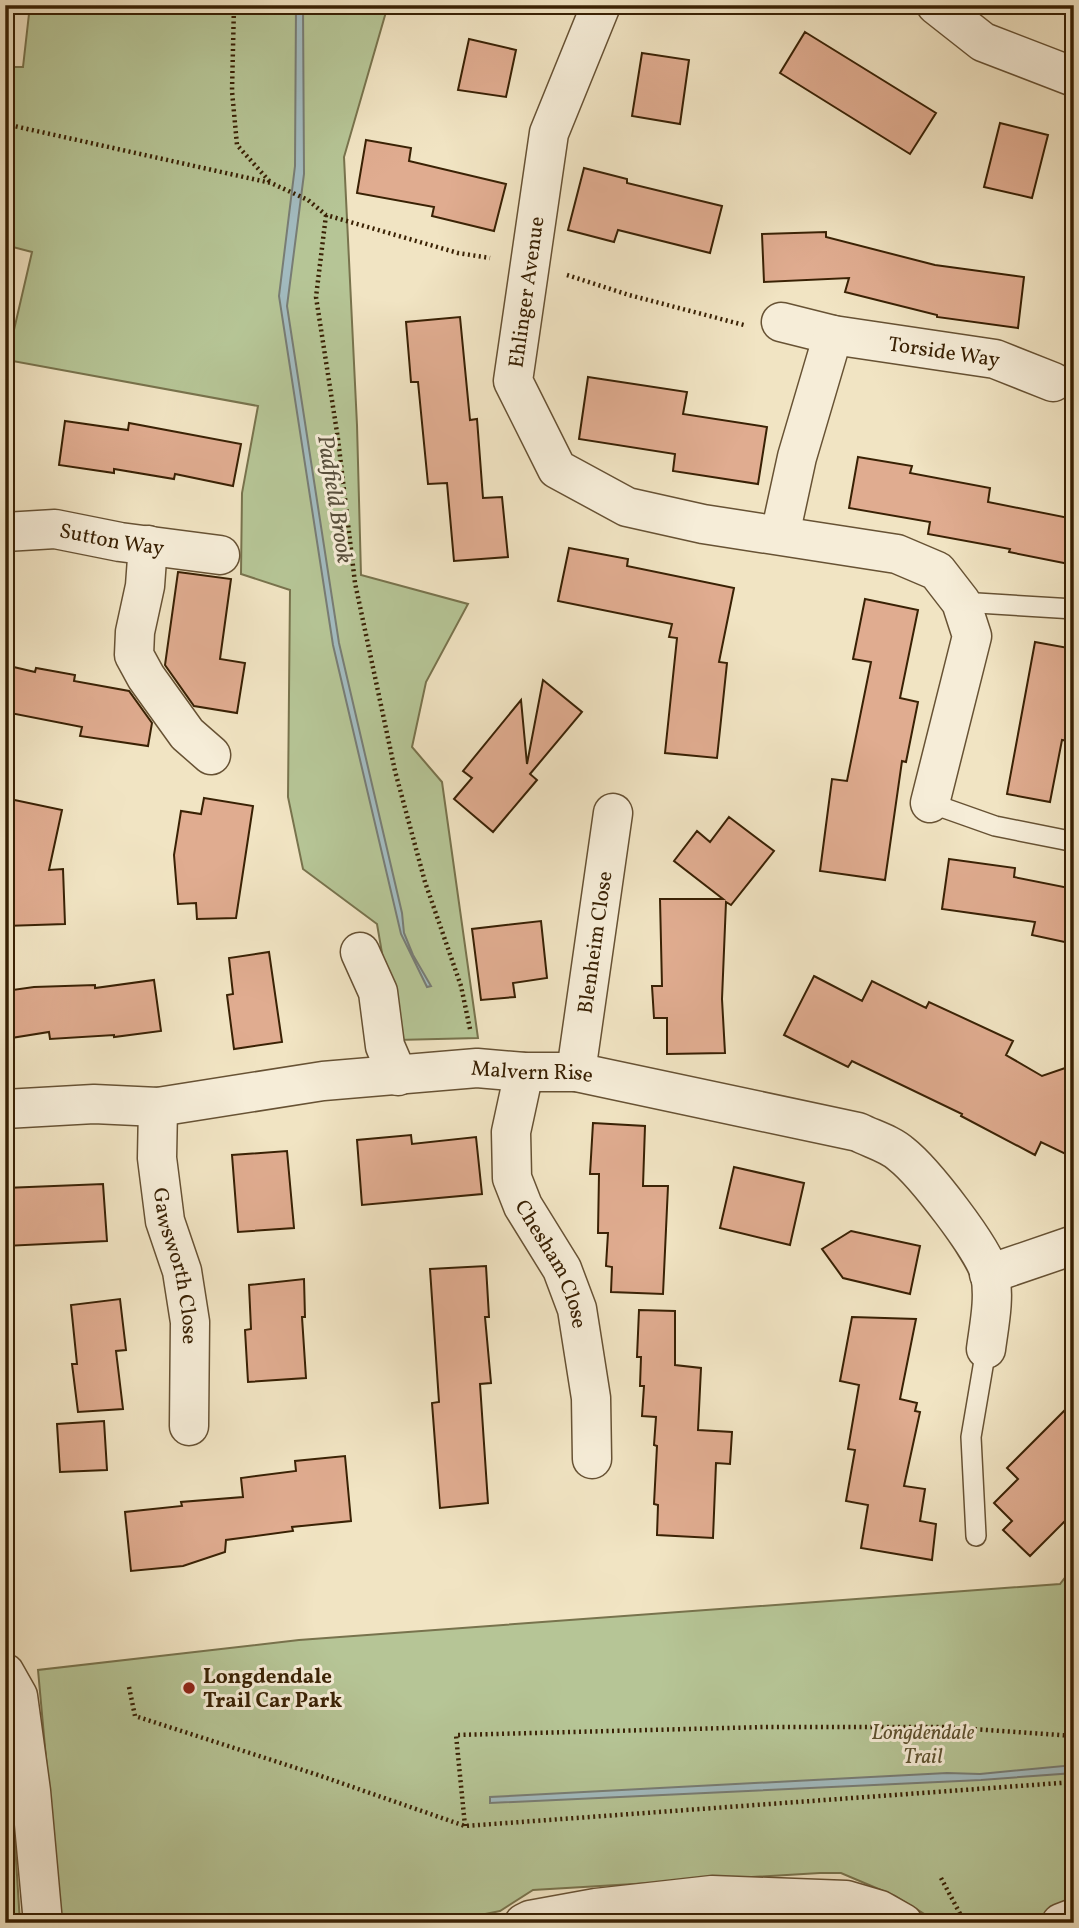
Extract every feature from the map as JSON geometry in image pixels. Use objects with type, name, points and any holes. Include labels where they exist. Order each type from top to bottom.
[{"type":"street","name":"Ehlinger Avenue","points":[[601,5],[549,133],[513,382],[556,469],[627,507],[703,524],[897,554],[937,571],[961,602],[972,636],[930,803]]},
{"type":"street","points":[[936,5],[983,42],[1074,77]]},
{"type":"street","name":"Torside Way","points":[[781,322],[833,335],[995,359],[1053,382]]},
{"type":"street","points":[[780,536],[797,457],[833,335]]},
{"type":"street","name":"Sutton Way","points":[[5,532],[55,529],[220,555]]},
{"type":"street","points":[[148,545],[145,586],[135,632],[134,655],[146,677],[187,734],[211,755]]},
{"type":"street","name":"Blenheim Close","points":[[576,1072],[613,813]]},
{"type":"street","points":[[360,952],[378,992],[385,1046],[398,1076]]},
{"type":"street","name":"Malvern Rise","points":[[5,1109],[94,1104],[158,1107],[323,1081],[477,1068],[576,1072],[858,1132],[901,1153],[937,1192],[971,1240],[989,1274],[991,1309],[986,1349]]},
{"type":"street","name":"Chesham Close","points":[[524,1072],[511,1132],[512,1178],[523,1206],[562,1269],[578,1309],[591,1398],[592,1459]]},
{"type":"street","name":"Gawsworth Close","points":[[158,1107],[157,1158],[165,1221],[182,1271],[190,1322],[189,1426]]},
{"type":"street","points":[[989,1274],[1074,1245]]},
{"type":"street","points":[[5,1673],[18,1696],[31,1791],[43,1923]]},
{"type":"street","points":[[524,1923],[530,1920],[596,1915],[712,1895],[846,1900],[880,1910],[903,1923]]},
{"type":"street","points":[[1061,1923],[1074,1918]]},
{"type":"lane","points":[[961,602],[1074,609]]},
{"type":"lane","points":[[930,803],[995,826],[1070,841]]},
{"type":"lane","points":[[976,1536],[971,1437],[986,1349]]},
{"type":"path","points":[[233,5],[232,92],[237,145],[271,183]]},
{"type":"path","points":[[5,124],[271,183],[308,200]]},
{"type":"path","points":[[326,215],[316,297],[338,439],[355,583],[395,771],[425,882],[461,986],[477,1068]]},
{"type":"path","points":[[129,1687],[135,1716],[465,1826],[1074,1782]]},
{"type":"path","points":[[465,1826],[456,1735],[792,1727],[943,1727],[1074,1736]]},
{"type":"path","points":[[941,1878],[965,1923]]},
{"type":"green space","points":[[30,5],[388,5],[344,157],[361,575],[468,604],[426,682],[412,747],[442,782],[478,1038],[397,1040],[377,924],[303,869],[288,797],[290,590],[241,574],[242,493],[258,406],[7,360],[32,252],[5,245],[5,67],[23,67]]},
{"type":"green space","name":"Longdendale Trail","points":[[1074,1566],[1074,1908],[1023,1923],[939,1923],[895,1896],[841,1873],[820,1873],[533,1890],[500,1911],[441,1923],[61,1923],[38,1670],[299,1640],[1060,1584]]},
{"type":"green space","points":[[5,1730],[8,1732],[20,1923],[5,1923]]},
{"type":"water","points":[[296,5],[303,5],[304,174],[287,306],[339,643],[402,913],[404,933],[431,986],[427,987],[401,934],[333,645],[279,296],[295,166]]},
{"type":"water","points":[[1074,1765],[1074,1773],[981,1780],[490,1803],[490,1797],[947,1773],[980,1774]]},
{"type":"building","points":[[805,32],[936,113],[910,154],[780,73]]},
{"type":"building","points":[[469,39],[516,50],[506,97],[458,90]]},
{"type":"building","points":[[642,53],[689,60],[680,124],[632,116]]},
{"type":"building","points":[[1000,123],[1048,135],[1032,198],[984,187]]},
{"type":"building","points":[[366,140],[411,148],[409,161],[506,184],[494,231],[432,216],[434,207],[357,193]]},
{"type":"building","points":[[584,168],[627,179],[627,183],[722,206],[710,253],[618,230],[614,242],[568,230]]},
{"type":"building","points":[[826,232],[826,237],[935,265],[1024,277],[1018,328],[937,317],[845,292],[849,278],[764,282],[762,234]]},
{"type":"building","points":[[460,317],[470,420],[477,419],[483,498],[502,497],[508,557],[454,561],[447,483],[428,484],[418,382],[411,382],[406,322]]},
{"type":"building","points":[[588,377],[687,392],[683,414],[767,427],[758,484],[673,471],[675,454],[579,439]]},
{"type":"building","points":[[65,421],[128,430],[129,423],[241,444],[233,486],[175,474],[174,479],[114,469],[114,473],[59,465]]},
{"type":"building","points":[[858,457],[912,466],[910,473],[990,488],[988,502],[1074,519],[1074,565],[1009,552],[1010,549],[928,534],[930,522],[849,508]]},
{"type":"building","points":[[569,548],[628,559],[627,566],[734,588],[719,662],[727,663],[717,758],[665,753],[677,638],[669,637],[672,624],[558,601]]},
{"type":"building","points":[[178,572],[231,579],[220,659],[245,663],[237,713],[194,706],[165,665]]},
{"type":"building","points":[[865,599],[918,610],[900,698],[918,702],[906,762],[902,761],[885,880],[820,871],[832,779],[847,781],[871,662],[853,659]]},
{"type":"building","points":[[1035,642],[1074,649],[1074,712],[1068,741],[1062,740],[1050,802],[1007,794]]},
{"type":"building","points":[[5,665],[35,672],[36,668],[75,675],[74,681],[129,691],[152,723],[148,746],[80,736],[82,727],[5,712]]},
{"type":"building","points":[[543,680],[582,712],[530,774],[537,780],[493,832],[454,799],[472,778],[463,771],[521,700],[527,764]]},
{"type":"building","points":[[5,798],[62,810],[49,870],[63,869],[65,924],[5,926]]},
{"type":"building","points":[[204,798],[253,806],[236,918],[197,919],[196,903],[178,904],[174,855],[181,811],[201,814]]},
{"type":"building","points":[[729,817],[774,851],[731,905],[726,902],[722,999],[725,1053],[667,1054],[667,1018],[654,1018],[652,986],[662,986],[660,899],[723,899],[674,861],[697,831],[710,842]]},
{"type":"building","points":[[949,859],[1015,868],[1014,877],[1074,889],[1074,944],[1032,935],[1035,922],[942,909]]},
{"type":"building","points":[[541,921],[547,978],[513,983],[515,997],[481,1000],[472,929]]},
{"type":"building","points":[[269,952],[282,1042],[234,1049],[227,995],[233,994],[229,958]]},
{"type":"building","points":[[814,976],[862,1001],[872,981],[926,1008],[929,1002],[1013,1041],[1006,1055],[1042,1076],[1074,1065],[1074,1158],[1041,1142],[1035,1155],[961,1116],[962,1114],[852,1061],[848,1067],[784,1035]]},
{"type":"building","points":[[154,980],[161,1031],[114,1037],[50,1039],[49,1032],[5,1039],[5,991],[34,987],[95,985],[95,988]]},
{"type":"building","points":[[593,1123],[645,1126],[643,1186],[668,1186],[663,1294],[611,1292],[612,1267],[606,1266],[608,1233],[598,1233],[599,1174],[590,1174]]},
{"type":"building","points":[[411,1135],[412,1144],[476,1137],[482,1194],[362,1205],[357,1140]]},
{"type":"building","points":[[287,1151],[294,1228],[238,1232],[232,1155]]},
{"type":"building","points":[[734,1167],[804,1183],[790,1245],[720,1228]]},
{"type":"building","points":[[103,1184],[107,1241],[5,1246],[5,1188]]},
{"type":"building","points":[[851,1231],[920,1246],[910,1294],[843,1278],[822,1249]]},
{"type":"building","points":[[486,1266],[489,1317],[485,1317],[491,1383],[480,1384],[488,1503],[440,1508],[432,1403],[439,1402],[430,1269]]},
{"type":"building","points":[[304,1279],[305,1317],[302,1317],[306,1378],[248,1382],[245,1330],[251,1329],[249,1285]]},
{"type":"building","points":[[120,1299],[126,1350],[116,1351],[123,1409],[78,1412],[72,1364],[77,1364],[71,1305]]},
{"type":"building","points":[[639,1310],[675,1311],[675,1365],[701,1368],[698,1430],[732,1432],[730,1464],[716,1463],[713,1538],[657,1535],[658,1505],[654,1504],[656,1417],[642,1416],[644,1386],[640,1386],[641,1357],[637,1357]]},
{"type":"building","points":[[852,1317],[916,1319],[900,1399],[917,1403],[915,1411],[920,1412],[904,1486],[925,1489],[920,1521],[936,1524],[932,1560],[861,1548],[868,1505],[846,1501],[855,1450],[848,1449],[859,1385],[840,1381]]},
{"type":"building","points":[[1074,1401],[1074,1512],[1030,1556],[1003,1530],[1012,1521],[994,1503],[1018,1479],[1007,1468]]},
{"type":"building","points":[[104,1421],[107,1470],[60,1472],[57,1424]]},
{"type":"building","points":[[345,1456],[351,1521],[292,1527],[293,1531],[226,1540],[225,1552],[183,1566],[131,1571],[125,1512],[182,1506],[181,1502],[243,1497],[241,1478],[296,1471],[295,1461]]},
{"type":"place","name":"Longdendale Trail Car Park","points":[[189,1688]]},
{"type":"water label","name":"Padfield Brook","points":[[336,499]]}]
